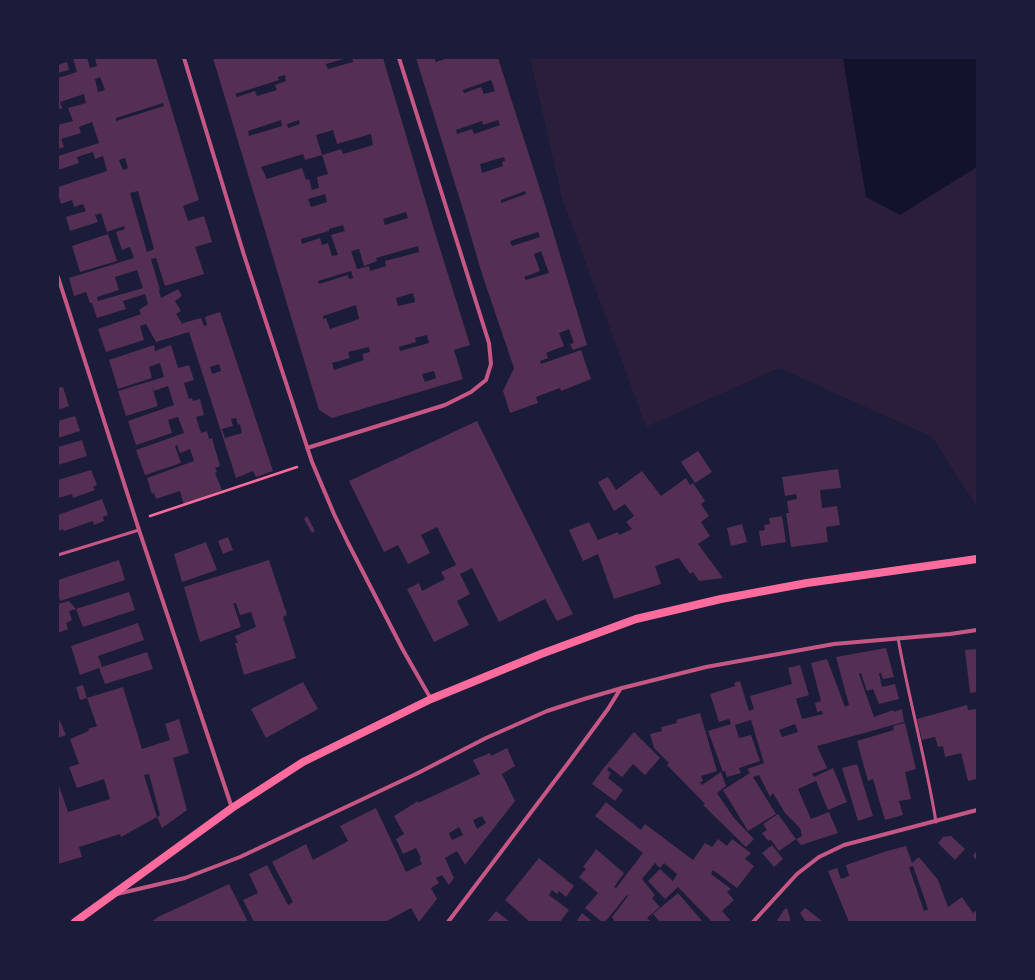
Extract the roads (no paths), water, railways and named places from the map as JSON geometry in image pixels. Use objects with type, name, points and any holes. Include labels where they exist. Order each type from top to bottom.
[{"type":"main road","points":[[75,922],[232,808],[303,762],[431,699],[541,654],[636,619],[721,599],[807,582],[977,559]]},
{"type":"street","points":[[184,58],[244,255],[312,462],[348,543],[403,650],[431,699]]},
{"type":"street","points":[[307,448],[445,405],[471,392],[486,380],[491,364],[489,343],[399,58]]},
{"type":"street","points":[[58,277],[136,521],[232,808]]},
{"type":"street","points":[[113,895],[184,878],[240,857],[416,774],[486,738],[540,714],[622,688],[706,667],[834,644],[977,630]]},
{"type":"street","points":[[448,922],[578,750],[622,688]]},
{"type":"street","points":[[754,922],[796,874],[818,857],[844,845],[977,810]]},
{"type":"lane","points":[[58,555],[139,530]]},
{"type":"lane","points":[[898,638],[904,673],[931,790],[936,822]]}]
